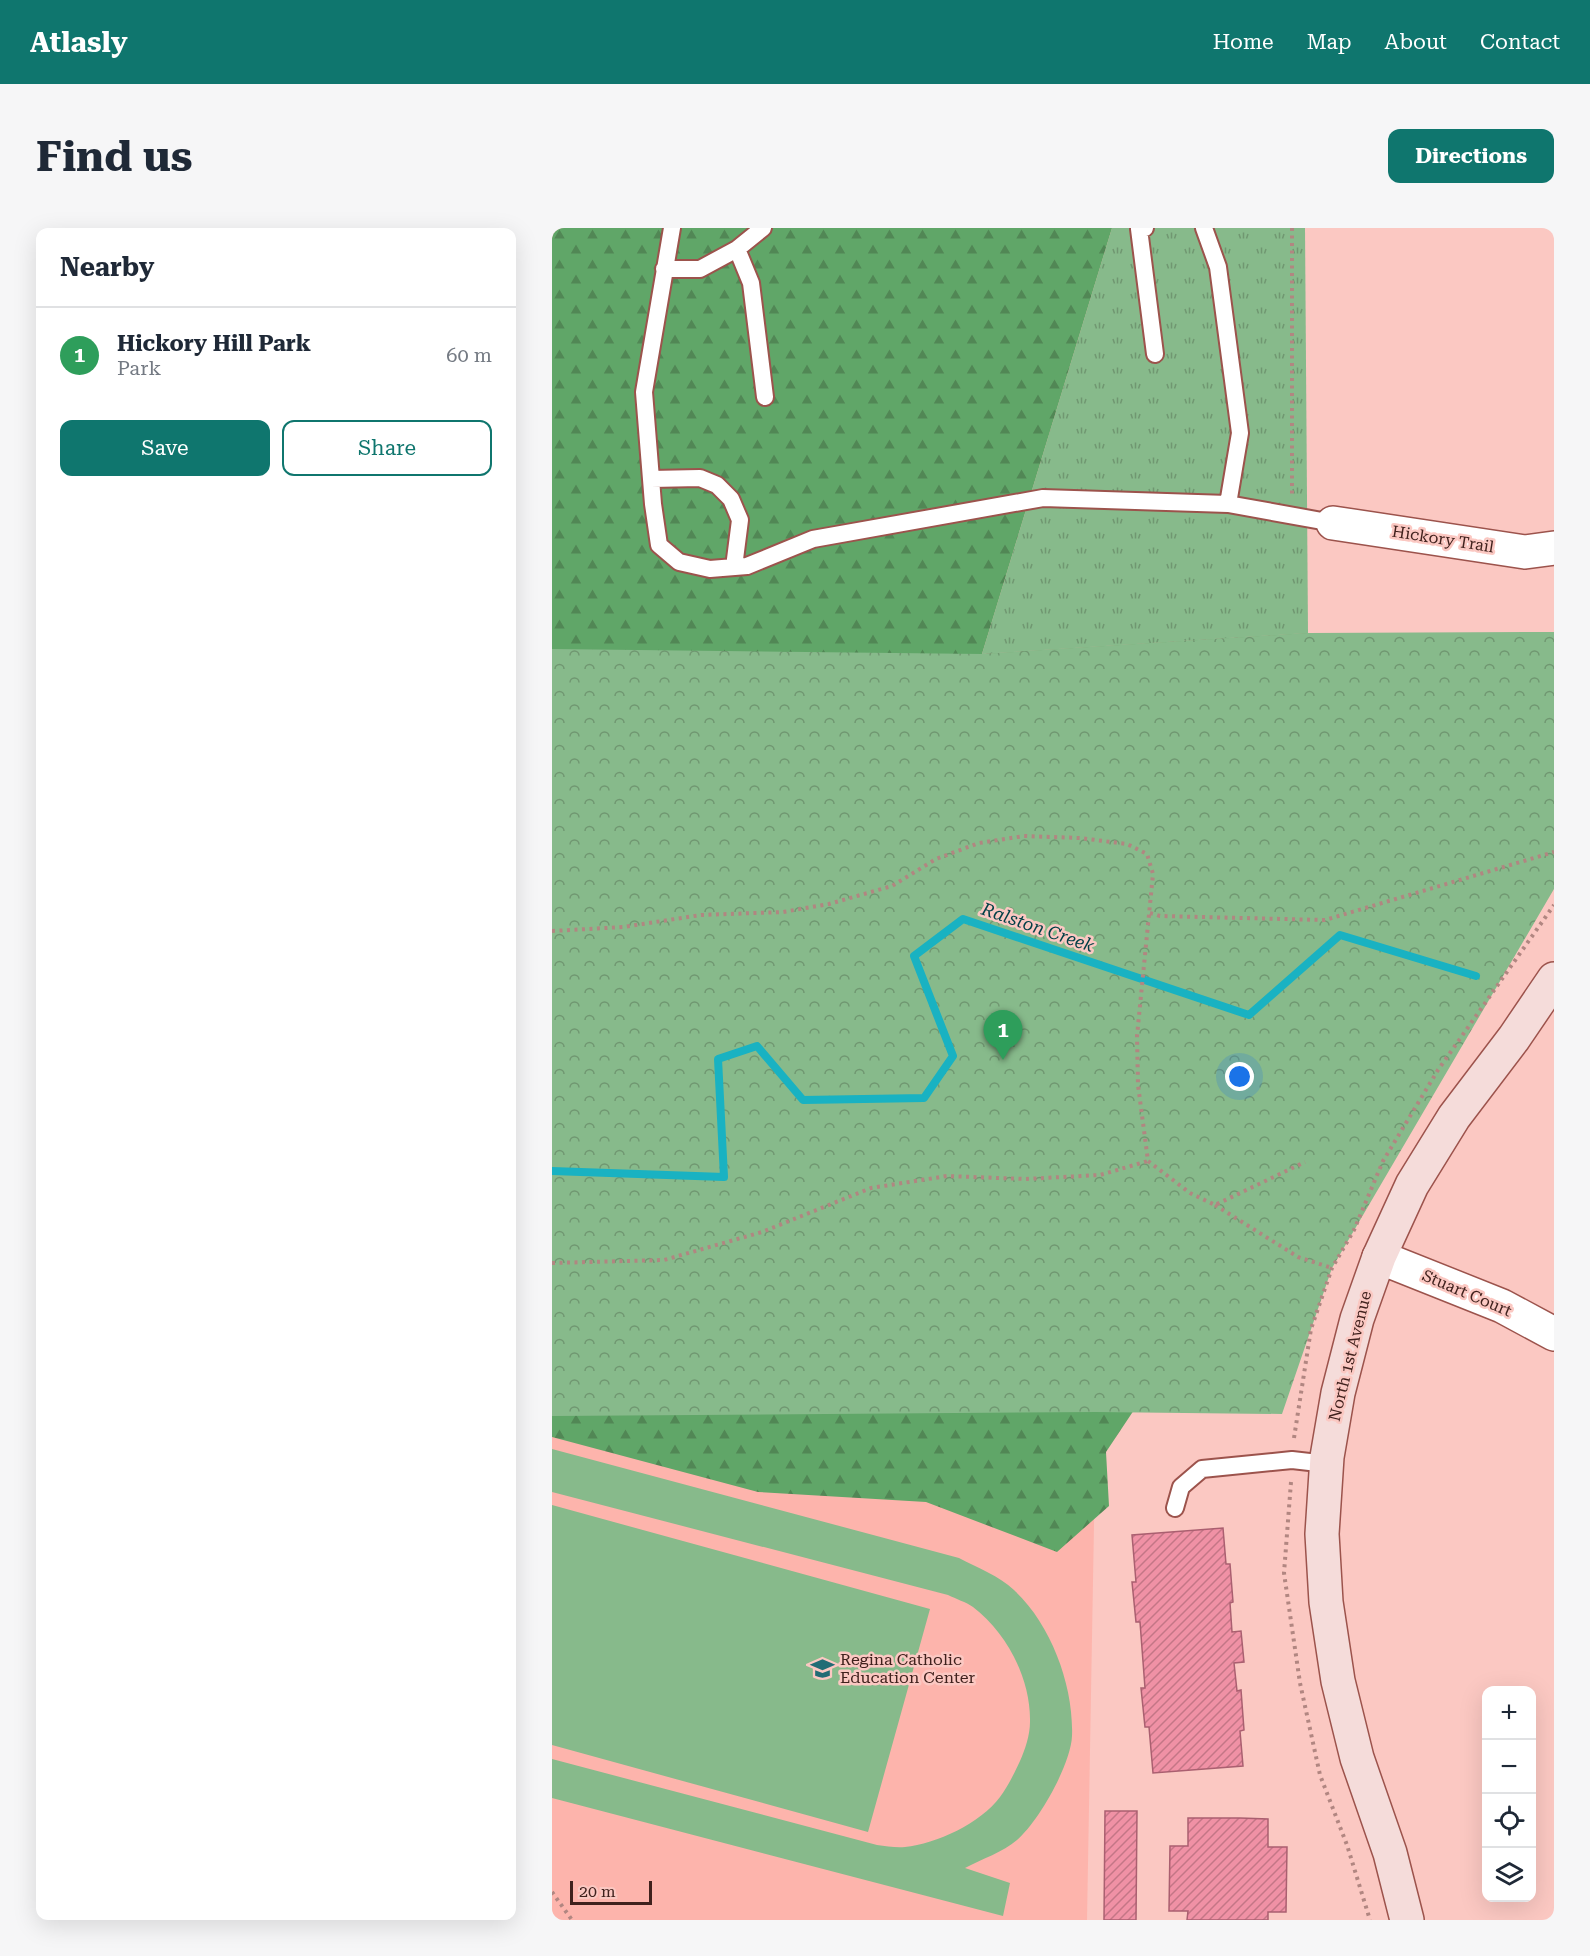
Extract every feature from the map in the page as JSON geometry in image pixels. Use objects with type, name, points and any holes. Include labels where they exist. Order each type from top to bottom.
[{"type":"main road","name":"North 1st Avenue","points":[[1407,1920],[1390,1853],[1357,1758],[1338,1681],[1326,1602],[1322,1534],[1327,1464],[1338,1393],[1357,1319],[1379,1257],[1413,1185],[1454,1117],[1514,1038],[1554,979]]},
{"type":"street","name":"Hickory Trail","points":[[1333,523],[1525,552],[1554,549]]},
{"type":"street","name":"Stuart Court","points":[[1379,1257],[1502,1306],[1554,1334]]},
{"type":"lane","points":[[672,228],[644,392],[652,504],[659,545],[679,562],[710,569],[747,567],[813,539],[1043,498],[1227,504],[1333,523]]},
{"type":"lane","points":[[664,269],[700,269],[737,249],[762,228]]},
{"type":"lane","points":[[1145,228],[1139,229],[1155,354]]},
{"type":"lane","points":[[1204,228],[1218,267],[1240,433],[1227,504]]},
{"type":"lane","points":[[737,249],[752,283],[765,397]]},
{"type":"lane","points":[[651,479],[700,478],[717,485],[731,499],[740,520],[734,567]]},
{"type":"lane","points":[[1175,1508],[1181,1487],[1202,1469],[1292,1460],[1327,1464]]},
{"type":"path","points":[[1292,228],[1292,499]]},
{"type":"path","points":[[552,931],[623,927],[702,915],[783,912],[829,904],[892,886],[936,859],[979,843],[1024,836],[1080,838],[1127,844],[1147,854],[1153,874],[1137,1036],[1138,1085],[1148,1161],[1190,1193],[1215,1205],[1298,1257],[1332,1268]]},
{"type":"path","points":[[1150,913],[1160,916],[1325,920],[1554,852]]},
{"type":"path","points":[[552,1263],[664,1260],[762,1232],[871,1188],[947,1176],[1025,1179],[1100,1175],[1148,1161]]},
{"type":"path","points":[[1215,1205],[1305,1162]]},
{"type":"path","points":[[552,1892],[572,1920]]},
{"type":"shaded area","name":"Regina Catholic Education Center","points":[[1096,1412],[1087,1920],[552,1920],[552,1416]]},
{"type":"green space","points":[[552,228],[1112,228],[982,654],[1308,633],[1148,1389],[1106,1452],[1109,1506],[1057,1552],[926,1502],[758,1492],[552,1437]]},
{"type":"green space","points":[[1112,228],[1305,228],[1308,633],[982,654]]},
{"type":"green space","points":[[1554,632],[1554,889],[1332,1268],[1282,1414],[1096,1412],[552,1416],[552,649],[982,654],[1308,633]]},
{"type":"green space","points":[[552,1449],[959,1558],[995,1576],[1014,1590],[1039,1620],[1058,1657],[1069,1697],[1072,1736],[1060,1776],[1035,1820],[1017,1840],[965,1868],[1010,1883],[1003,1916],[552,1798],[552,1759],[877,1845],[905,1847],[930,1842],[957,1831],[992,1806],[1006,1789],[1020,1761],[1027,1742],[1030,1722],[1026,1690],[1015,1658],[996,1630],[970,1605],[948,1595],[552,1492]]},
{"type":"green space","points":[[552,1505],[930,1609],[868,1832],[552,1745]]},
{"type":"building","points":[[1223,1528],[1226,1564],[1230,1564],[1233,1602],[1230,1603],[1232,1632],[1241,1631],[1244,1662],[1234,1663],[1237,1691],[1241,1690],[1244,1730],[1240,1731],[1243,1766],[1153,1773],[1149,1727],[1145,1727],[1141,1688],[1145,1688],[1140,1622],[1136,1622],[1132,1582],[1136,1582],[1132,1535]]},
{"type":"building","points":[[1105,1811],[1137,1811],[1136,1920],[1104,1920]]},
{"type":"building","points":[[1188,1818],[1268,1819],[1268,1847],[1287,1847],[1286,1912],[1268,1912],[1268,1920],[1187,1920],[1188,1911],[1169,1911],[1170,1846],[1188,1846]]},
{"type":"waterway","name":"Ralston Creek","points":[[552,1171],[724,1177],[718,1059],[757,1046],[803,1100],[924,1098],[953,1056],[914,956],[963,919],[1249,1015],[1340,935],[1476,976]]},
{"type":"place","name":"Hickory Hill Park","points":[[1003,1060]]},
{"type":"place","name":"Regina Catholic Education Center","points":[[822,1668]]}]
